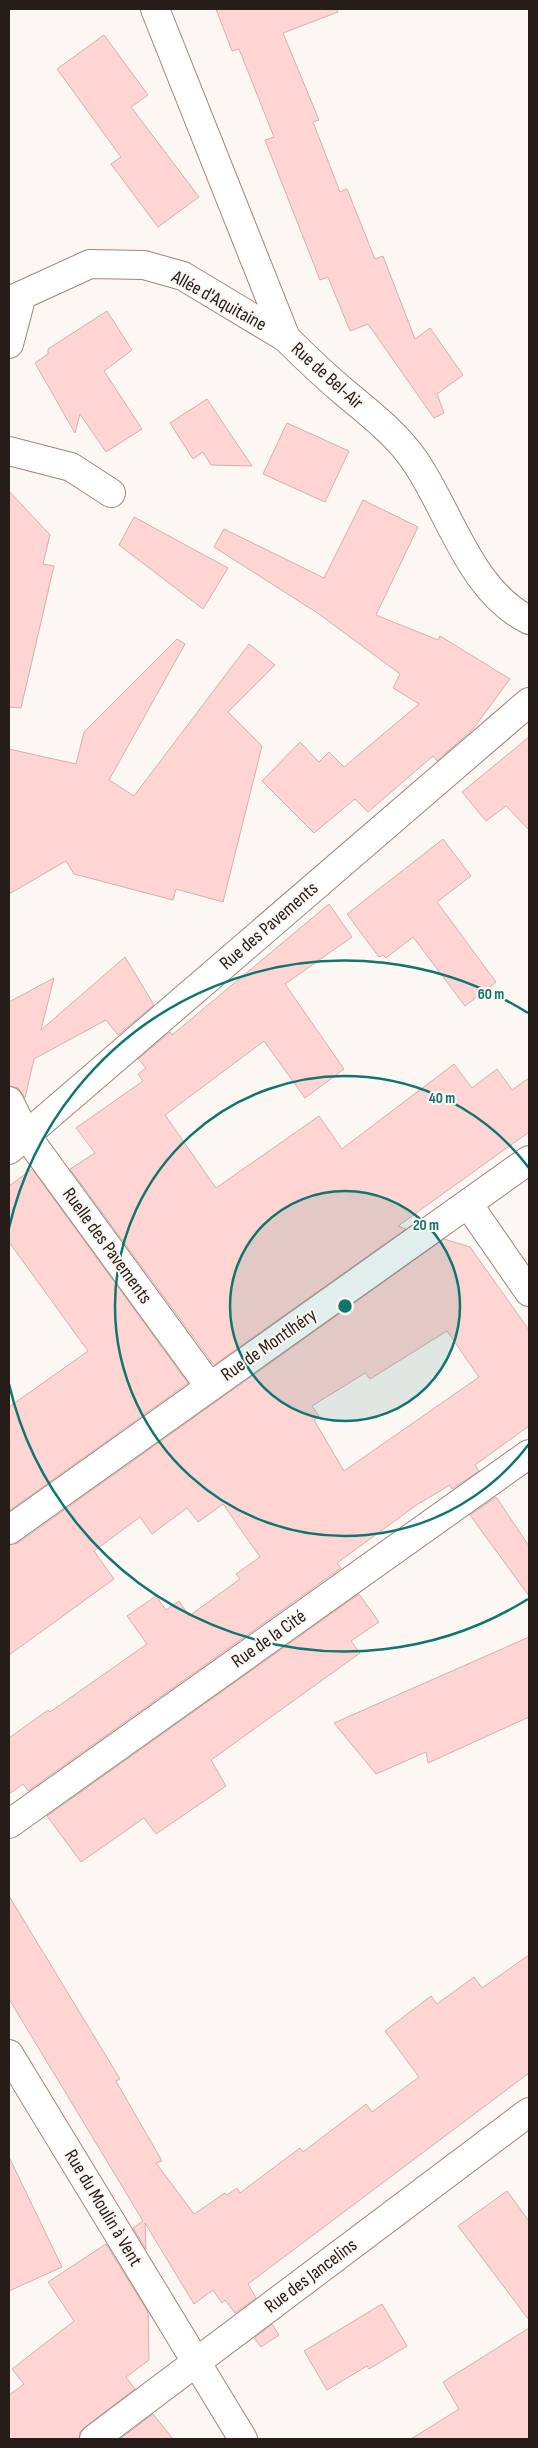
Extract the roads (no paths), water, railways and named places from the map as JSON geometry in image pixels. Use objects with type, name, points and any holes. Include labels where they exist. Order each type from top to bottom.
[{"type":"street","name":"Rue de Bel-Air","points":[[155,9],[286,338],[320,372],[384,426],[415,461],[470,560],[496,594],[529,620]]},
{"type":"street","name":"Allée d'Aquitaine","points":[[15,298],[90,264],[144,265],[183,276],[286,338]]},
{"type":"street","points":[[9,344],[15,298]]},
{"type":"street","points":[[9,451],[71,467],[111,493]]},
{"type":"street","name":"Rue des Pavements","points":[[18,1142],[529,702]]},
{"type":"street","name":"Ruelle des Pavements","points":[[9,1101],[18,1142],[210,1387]]},
{"type":"street","name":"Rue de Montlhéry","points":[[9,1530],[529,1160]]},
{"type":"street","points":[[468,1204],[529,1292]]},
{"type":"street","name":"Rue de la Cité","points":[[9,1824],[529,1454]]},
{"type":"street","name":"Rue du Moulin à Vent","points":[[9,2054],[243,2439]]},
{"type":"street","name":"Rue des Jancelins","points":[[94,2439],[529,2112]]}]
